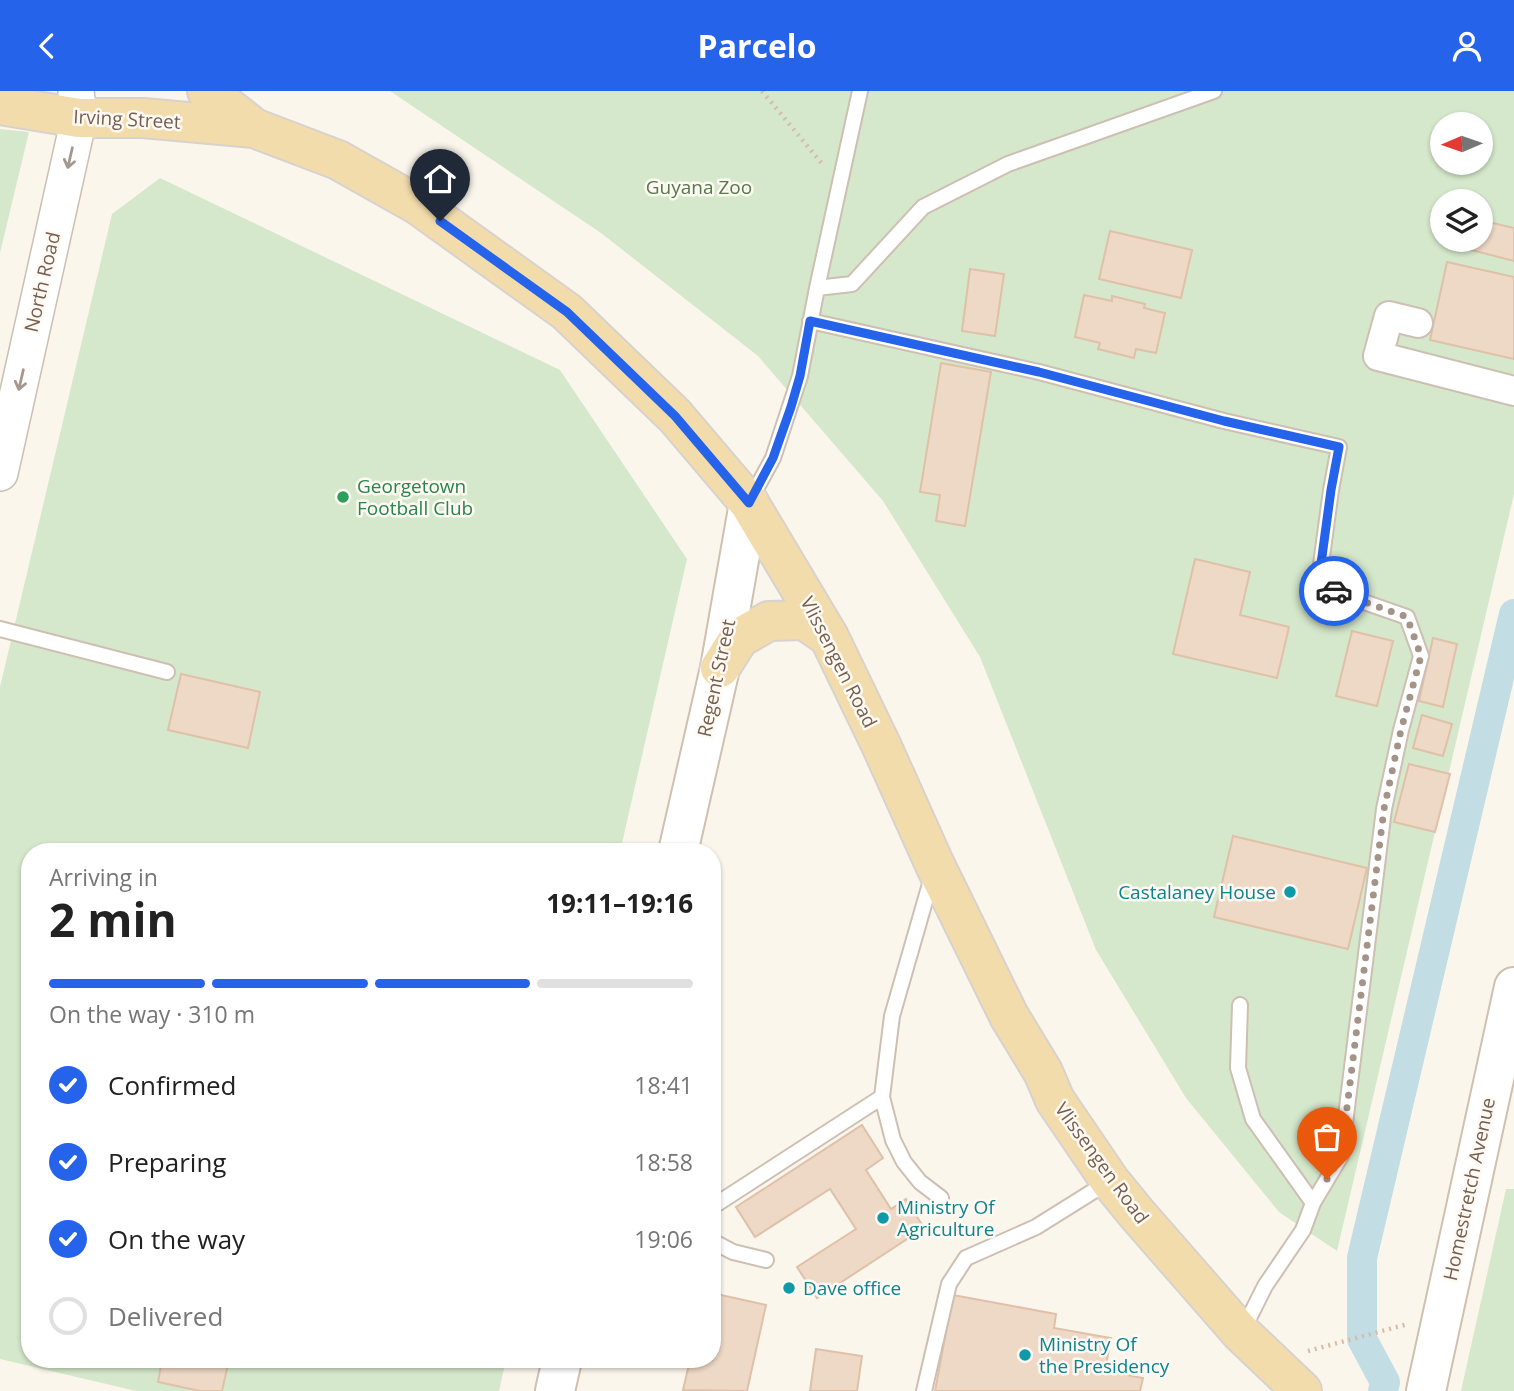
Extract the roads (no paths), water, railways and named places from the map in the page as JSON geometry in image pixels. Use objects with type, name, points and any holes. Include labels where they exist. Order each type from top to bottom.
[{"type":"main road","name":"Vlissengen Road","points":[[207,91],[254,128],[338,160],[418,205],[567,312],[675,416],[749,503],[829,637],[935,865],[1009,1016],[1043,1072],[1055,1100],[1110,1181],[1241,1333],[1302,1391]]},
{"type":"main road","name":"Irving Street","points":[[0,105],[77,104],[143,118],[254,128]]},
{"type":"main road","name":"Regent Street","points":[[680,843],[720,669],[749,503]]},
{"type":"main road","points":[[720,669],[739,638],[769,621],[804,620],[829,637]]},
{"type":"main road","name":"Homestretch Avenue","points":[[1426,1391],[1494,1103],[1514,987]]},
{"type":"main road","points":[[555,1391],[560,1368]]},
{"type":"street","name":"North Road","points":[[0,473],[77,104]]},
{"type":"street","points":[[1418,323],[1389,316],[1378,356],[1514,391]]},
{"type":"lane","points":[[749,503],[773,458],[800,376],[860,91]]},
{"type":"lane","points":[[817,288],[852,283],[923,207],[1008,164],[1214,91]]},
{"type":"lane","points":[[810,321],[1039,372],[1224,421],[1339,447],[1318,586],[1407,617],[1421,656],[1384,809],[1341,1156],[1313,1203],[1303,1230],[1265,1286],[1241,1333]]},
{"type":"lane","points":[[0,629],[167,672]]},
{"type":"lane","points":[[935,865],[892,1016],[882,1097],[893,1140],[904,1162],[920,1182],[941,1198]]},
{"type":"lane","points":[[1240,1005],[1238,1068],[1253,1119],[1313,1203]]},
{"type":"lane","points":[[721,1201],[882,1097]]},
{"type":"lane","points":[[924,1391],[949,1284],[966,1258],[1036,1227],[1110,1181]]},
{"type":"lane","points":[[721,1246],[733,1252],[766,1260]]},
{"type":"waterway","points":[[1383,1391],[1385,1382],[1362,1339],[1362,1258],[1514,614]]},
{"type":"place","name":"Georgetown Football Club","points":[[343,497]]},
{"type":"place","name":"Castalaney House","points":[[1290,892]]},
{"type":"place","name":"Ministry Of Agriculture","points":[[883,1218]]},
{"type":"place","name":"Dave office","points":[[789,1288]]},
{"type":"place","name":"Ministry Of the Presidency","points":[[1025,1355]]},
{"type":"park label","name":"Guyana Zoo","points":[[699,187]]}]
